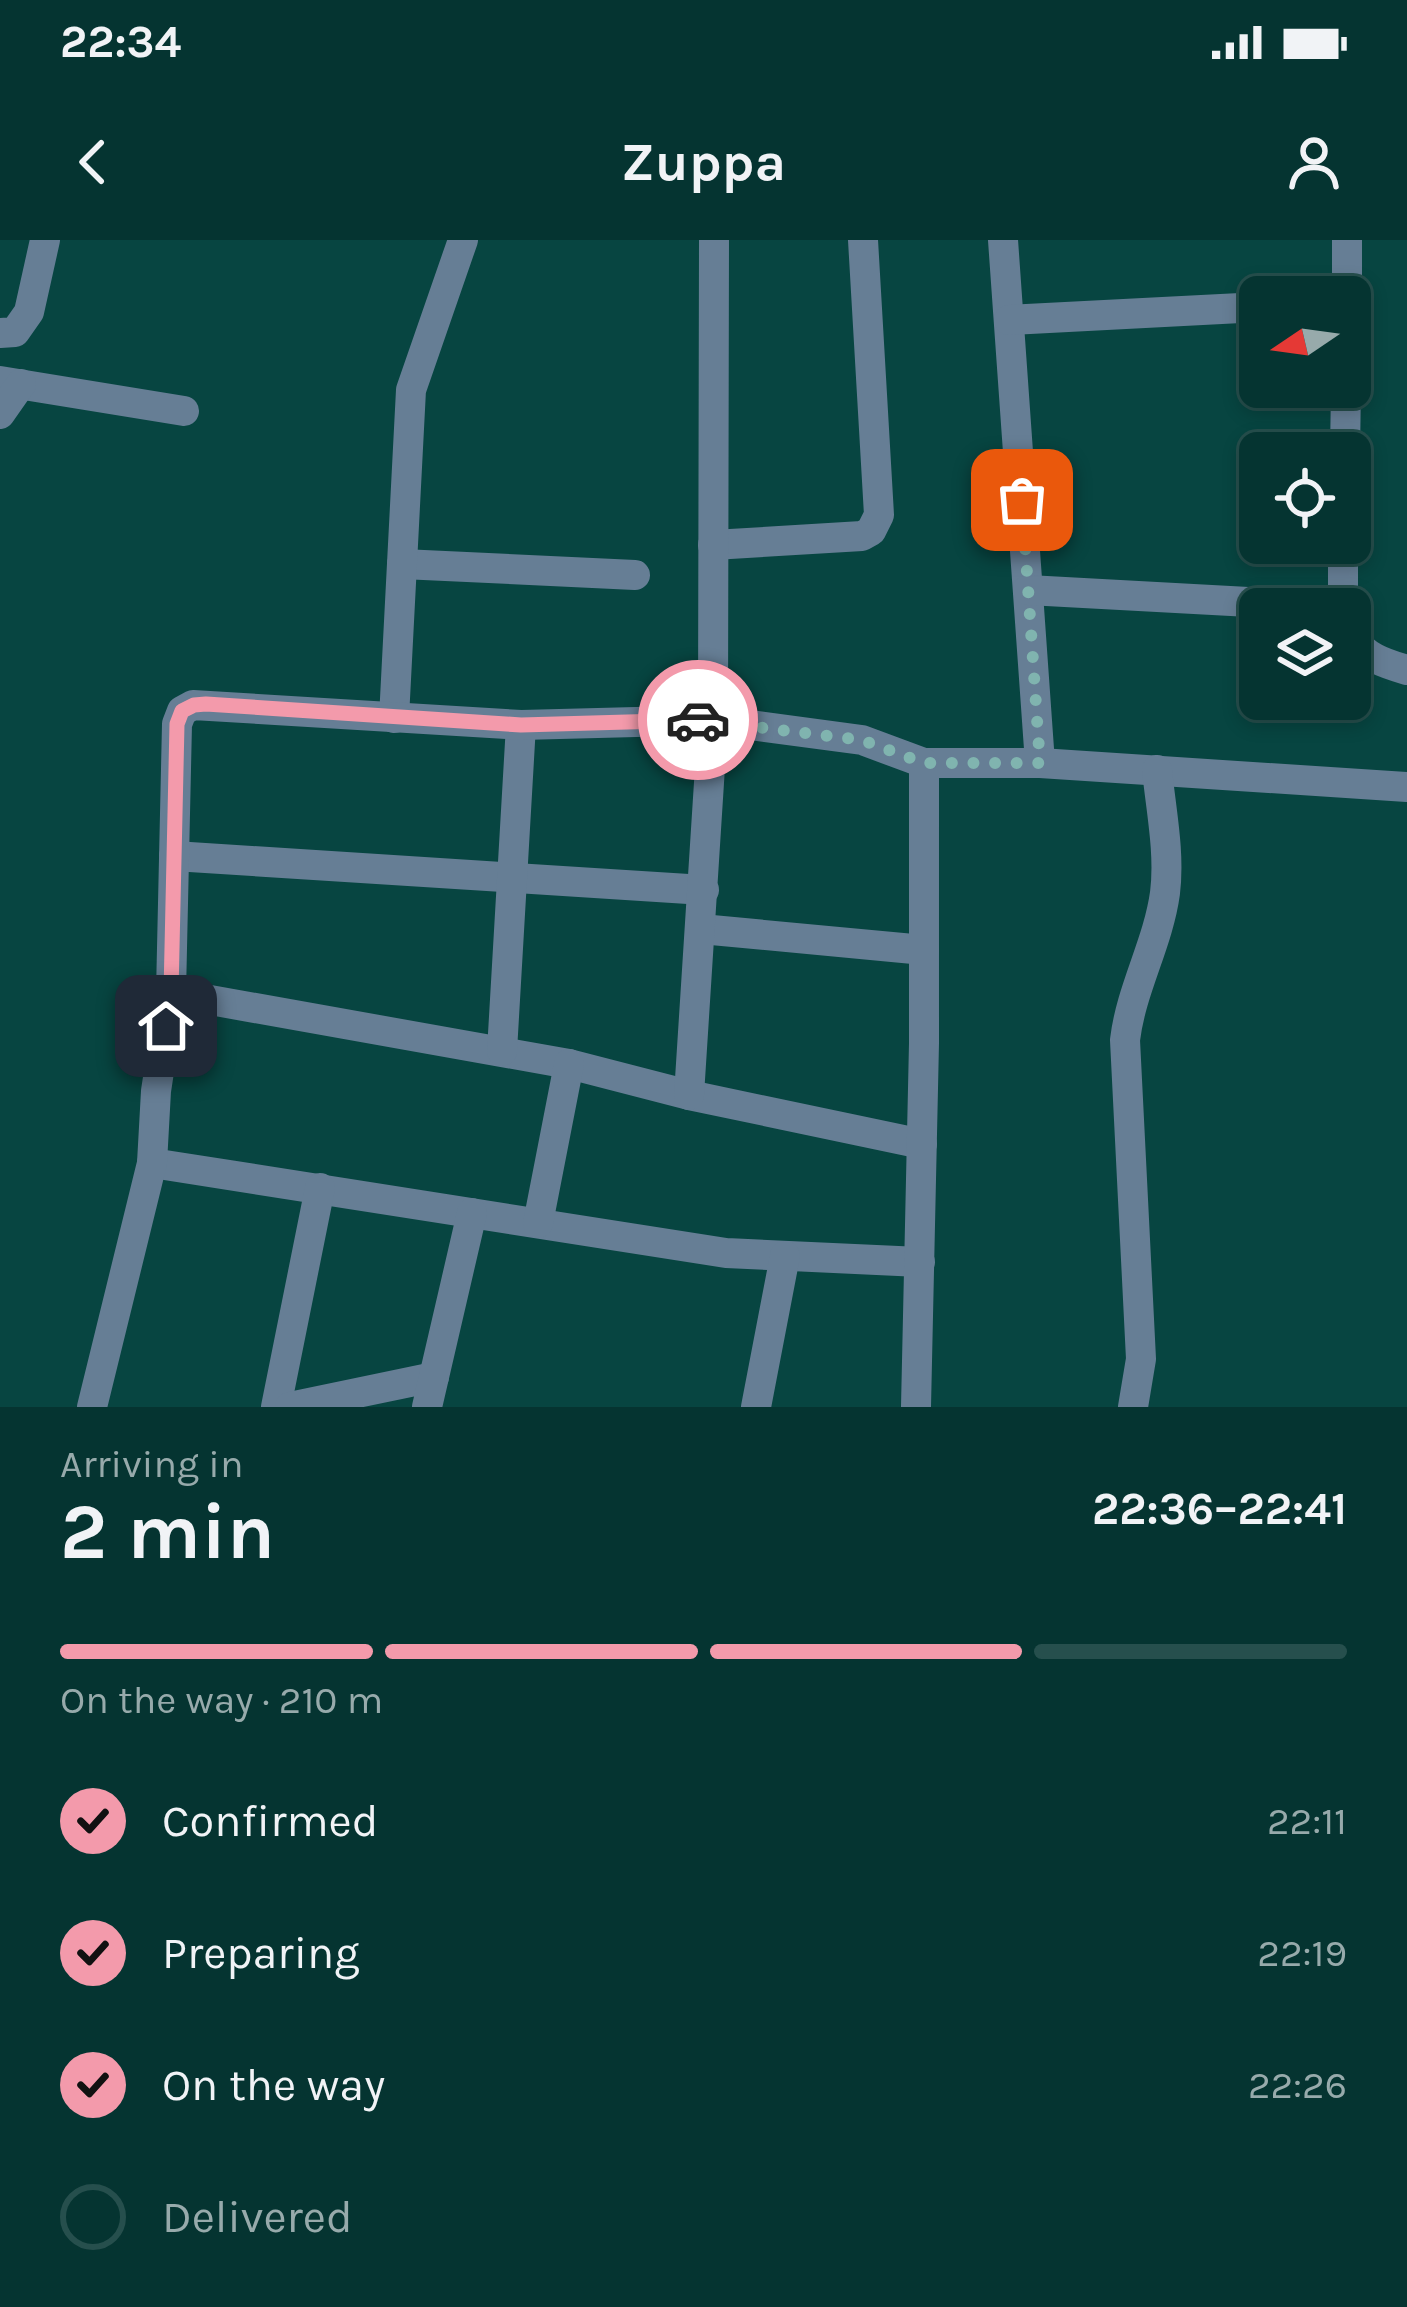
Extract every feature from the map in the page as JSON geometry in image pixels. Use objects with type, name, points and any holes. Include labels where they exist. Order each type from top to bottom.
[{"type":"street","points":[[0,333],[15,332],[29,312],[45,240]]},
{"type":"street","points":[[394,718],[414,376],[463,240]]},
{"type":"street","points":[[689,1095],[713,720],[714,240]]},
{"type":"street","points":[[713,545],[862,536],[876,525],[863,240]]},
{"type":"street","points":[[1003,240],[1040,763]]},
{"type":"street","points":[[1347,240],[1347,276]]},
{"type":"street","points":[[1009,320],[1239,308]]},
{"type":"street","points":[[0,414],[10,383],[184,412]]},
{"type":"street","points":[[402,564],[635,575]]},
{"type":"street","points":[[1028,590],[1239,608]]},
{"type":"street","points":[[1371,653],[1376,660],[1407,670]]},
{"type":"street","points":[[92,1407],[152,1163],[156,1091],[171,993],[177,724],[182,711],[194,705],[521,725],[713,720],[862,740],[924,763],[1040,763],[1407,787]]},
{"type":"street","points":[[502,1052],[521,725]]},
{"type":"street","points":[[916,1407],[924,763]]},
{"type":"street","points":[[1133,1407],[1141,1359],[1125,1040],[1129,1006],[1165,893],[1157,770]]},
{"type":"street","points":[[174,856],[704,890]]},
{"type":"street","points":[[701,929],[924,950]]},
{"type":"street","points":[[171,993],[569,1064],[689,1095],[922,1144]]},
{"type":"street","points":[[538,1223],[569,1064]]},
{"type":"street","points":[[152,1163],[726,1253],[920,1262]]},
{"type":"street","points":[[276,1407],[320,1188]]},
{"type":"street","points":[[290,1407],[430,1392],[472,1213]]},
{"type":"street","points":[[756,1407],[784,1256]]},
{"type":"way so far","points":[[698,720],[862,740],[924,763],[1040,763],[1022,500]]},
{"type":"route","points":[[166,1026],[171,993],[177,724],[182,711],[206,704],[521,725],[698,720]]}]
